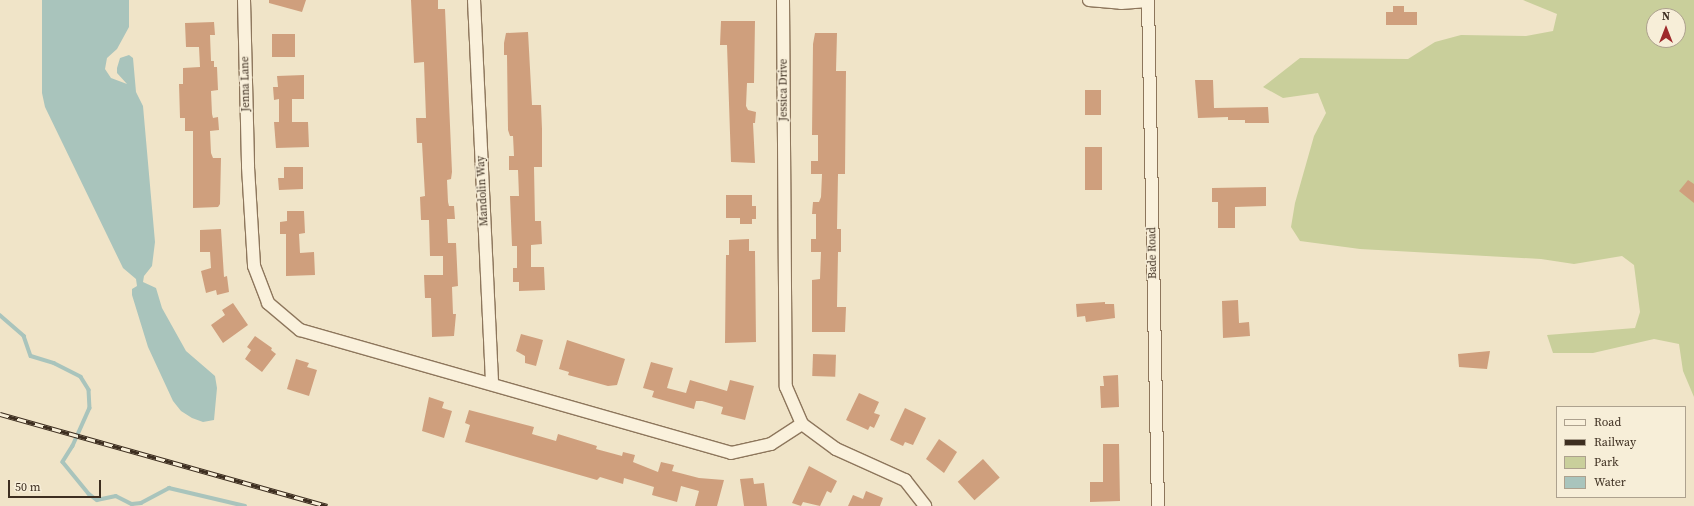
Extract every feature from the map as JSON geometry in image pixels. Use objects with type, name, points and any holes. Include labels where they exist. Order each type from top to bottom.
[{"type":"street","name":"Jenna Lane","points":[[244,0],[248,167],[254,266],[268,303],[300,330],[492,383],[730,453],[771,444],[802,424]]},
{"type":"street","name":"Mandolin Way","points":[[474,0],[492,383]]},
{"type":"street","name":"Jessica Drive","points":[[784,0],[786,387],[802,424]]},
{"type":"street","points":[[1089,0],[1121,3],[1148,0]]},
{"type":"street","name":"Bade Road","points":[[1148,0],[1158,506]]},
{"type":"street","points":[[802,424],[836,449],[905,480],[925,506]]},
{"type":"green space","points":[[1523,0],[1694,0],[1694,397],[1683,371],[1679,344],[1654,339],[1593,353],[1553,353],[1547,335],[1635,328],[1640,312],[1634,265],[1622,256],[1574,264],[1541,259],[1360,249],[1300,241],[1291,227],[1295,203],[1314,136],[1326,113],[1318,93],[1283,98],[1263,87],[1300,58],[1408,59],[1435,42],[1461,35],[1526,36],[1553,31],[1557,14]]},
{"type":"water","points":[[42,0],[129,0],[129,27],[117,49],[107,58],[105,69],[111,78],[127,84],[117,73],[117,68],[120,58],[129,55],[133,58],[136,92],[143,106],[155,242],[152,266],[144,276],[143,282],[156,288],[162,308],[186,351],[215,376],[217,388],[214,420],[203,422],[192,418],[181,411],[173,401],[148,347],[132,295],[132,289],[137,286],[136,279],[123,268],[45,107],[42,93]]},
{"type":"building","points":[[269,0],[306,0],[302,12],[269,3]]},
{"type":"building","points":[[411,0],[438,0],[438,9],[445,9],[452,172],[451,179],[447,180],[448,202],[449,206],[454,206],[455,219],[447,219],[448,243],[456,243],[458,286],[452,287],[453,314],[456,314],[454,336],[432,337],[431,298],[425,298],[424,275],[443,275],[443,256],[430,256],[429,220],[421,220],[420,197],[425,196],[422,143],[417,143],[416,118],[426,118],[424,62],[414,63]]},
{"type":"building","points":[[1393,6],[1404,6],[1404,12],[1417,12],[1417,25],[1386,25],[1386,12],[1393,12]]},
{"type":"building","points":[[721,21],[755,21],[754,83],[747,83],[746,106],[748,110],[756,112],[755,123],[753,123],[755,163],[731,162],[727,45],[720,45]]},
{"type":"building","points":[[214,22],[215,35],[210,35],[211,61],[214,61],[214,67],[217,67],[218,90],[211,91],[212,114],[213,118],[218,117],[219,130],[210,131],[211,153],[213,158],[221,158],[220,204],[218,207],[193,208],[193,131],[185,131],[185,118],[180,118],[179,84],[183,84],[183,68],[200,67],[199,47],[186,47],[185,23]]},
{"type":"building","points":[[528,32],[532,105],[541,105],[542,129],[542,167],[534,167],[535,221],[541,221],[542,244],[531,245],[531,267],[544,267],[545,290],[519,291],[519,282],[513,282],[513,268],[517,268],[517,246],[512,246],[510,196],[519,196],[518,170],[509,170],[509,156],[514,156],[513,136],[510,136],[508,130],[507,55],[504,55],[504,43],[506,33]]},
{"type":"building","points":[[815,33],[837,33],[836,71],[846,71],[845,174],[838,174],[837,229],[841,229],[841,252],[838,252],[837,307],[846,307],[845,332],[812,332],[812,280],[820,279],[821,252],[811,252],[811,239],[816,239],[816,214],[812,214],[813,202],[819,202],[821,197],[822,174],[811,174],[811,161],[818,161],[818,135],[812,135],[813,44]]},
{"type":"building","points":[[272,34],[295,34],[295,57],[272,57]]},
{"type":"building","points":[[304,75],[304,99],[292,99],[292,122],[308,122],[309,147],[276,148],[274,122],[279,122],[279,99],[274,100],[273,87],[278,87],[277,76]]},
{"type":"building","points":[[1195,80],[1213,80],[1214,108],[1268,107],[1269,123],[1245,123],[1245,120],[1228,120],[1228,117],[1198,118]]},
{"type":"building","points":[[1085,90],[1101,90],[1101,115],[1085,115]]},
{"type":"building","points":[[1085,147],[1102,147],[1102,190],[1085,190]]},
{"type":"building","points":[[284,167],[303,167],[303,189],[279,190],[278,178],[284,178]]},
{"type":"building","points":[[1688,180],[1694,184],[1694,203],[1679,191]]},
{"type":"building","points":[[1266,187],[1266,206],[1235,207],[1235,228],[1218,228],[1218,202],[1212,202],[1212,188]]},
{"type":"building","points":[[726,195],[752,195],[752,206],[756,206],[756,219],[752,219],[752,224],[740,224],[740,218],[726,218]]},
{"type":"building","points":[[287,211],[304,211],[305,233],[299,234],[300,253],[314,252],[315,275],[286,276],[286,234],[280,234],[280,222],[287,221]]},
{"type":"building","points":[[221,229],[224,277],[227,276],[229,292],[217,295],[216,290],[206,293],[201,271],[211,268],[210,252],[200,252],[200,230]]},
{"type":"building","points":[[749,239],[749,251],[755,251],[756,342],[725,343],[726,255],[729,255],[729,240]]},
{"type":"building","points":[[1238,300],[1239,323],[1249,322],[1250,336],[1223,338],[1222,301]]},
{"type":"building","points":[[1105,302],[1105,304],[1114,304],[1115,318],[1086,322],[1085,316],[1077,317],[1076,304]]},
{"type":"building","points":[[233,303],[248,325],[223,343],[211,325],[225,315],[222,310]]},
{"type":"building","points":[[521,334],[543,340],[536,366],[525,363],[525,356],[516,351]]},
{"type":"building","points":[[255,336],[272,348],[271,350],[276,354],[262,372],[245,359],[251,350],[247,347]]},
{"type":"building","points":[[567,340],[625,359],[617,385],[608,386],[568,375],[569,372],[559,369]]},
{"type":"building","points":[[1490,351],[1487,369],[1459,367],[1458,354]]},
{"type":"building","points":[[813,354],[836,355],[835,377],[812,376]]},
{"type":"building","points":[[296,359],[309,363],[307,367],[317,370],[309,396],[287,389]]},
{"type":"building","points":[[651,362],[673,368],[667,388],[686,393],[690,380],[727,391],[730,380],[754,386],[745,420],[721,414],[723,407],[702,401],[696,401],[694,409],[652,397],[654,391],[643,388]]},
{"type":"building","points":[[1118,375],[1119,407],[1101,408],[1100,386],[1104,386],[1103,376]]},
{"type":"building","points":[[859,393],[879,402],[874,413],[880,415],[874,428],[870,426],[868,430],[846,420]]},
{"type":"building","points":[[429,397],[444,402],[442,408],[452,411],[444,438],[422,431]]},
{"type":"building","points":[[905,408],[926,418],[913,445],[905,442],[903,446],[890,440]]},
{"type":"building","points":[[469,410],[534,427],[532,434],[556,441],[558,434],[597,446],[596,449],[622,456],[623,452],[635,455],[633,462],[658,472],[661,462],[674,465],[672,471],[699,478],[724,480],[717,506],[695,506],[699,491],[681,486],[677,502],[652,495],[654,487],[624,478],[623,484],[600,477],[597,480],[465,442],[470,425],[465,423]]},
{"type":"building","points":[[939,439],[957,452],[944,473],[926,459]]},
{"type":"building","points":[[1103,444],[1119,444],[1120,501],[1090,502],[1090,482],[1103,482]]},
{"type":"building","points":[[983,459],[1000,478],[974,500],[958,482]]},
{"type":"building","points":[[809,466],[837,481],[831,493],[827,491],[820,506],[803,502],[801,506],[792,503]]},
{"type":"building","points":[[753,478],[754,484],[764,483],[767,506],[744,506],[740,479]]},
{"type":"building","points":[[866,491],[883,498],[880,506],[848,506],[853,495],[863,499]]},
{"type":"waterway","points":[[0,315],[24,336],[31,356],[54,363],[81,377],[89,390],[90,408],[73,446],[63,462],[89,494],[97,500],[116,496],[132,504],[141,503],[169,488],[245,506]]},
{"type":"railway","points":[[0,414],[327,506]]}]
